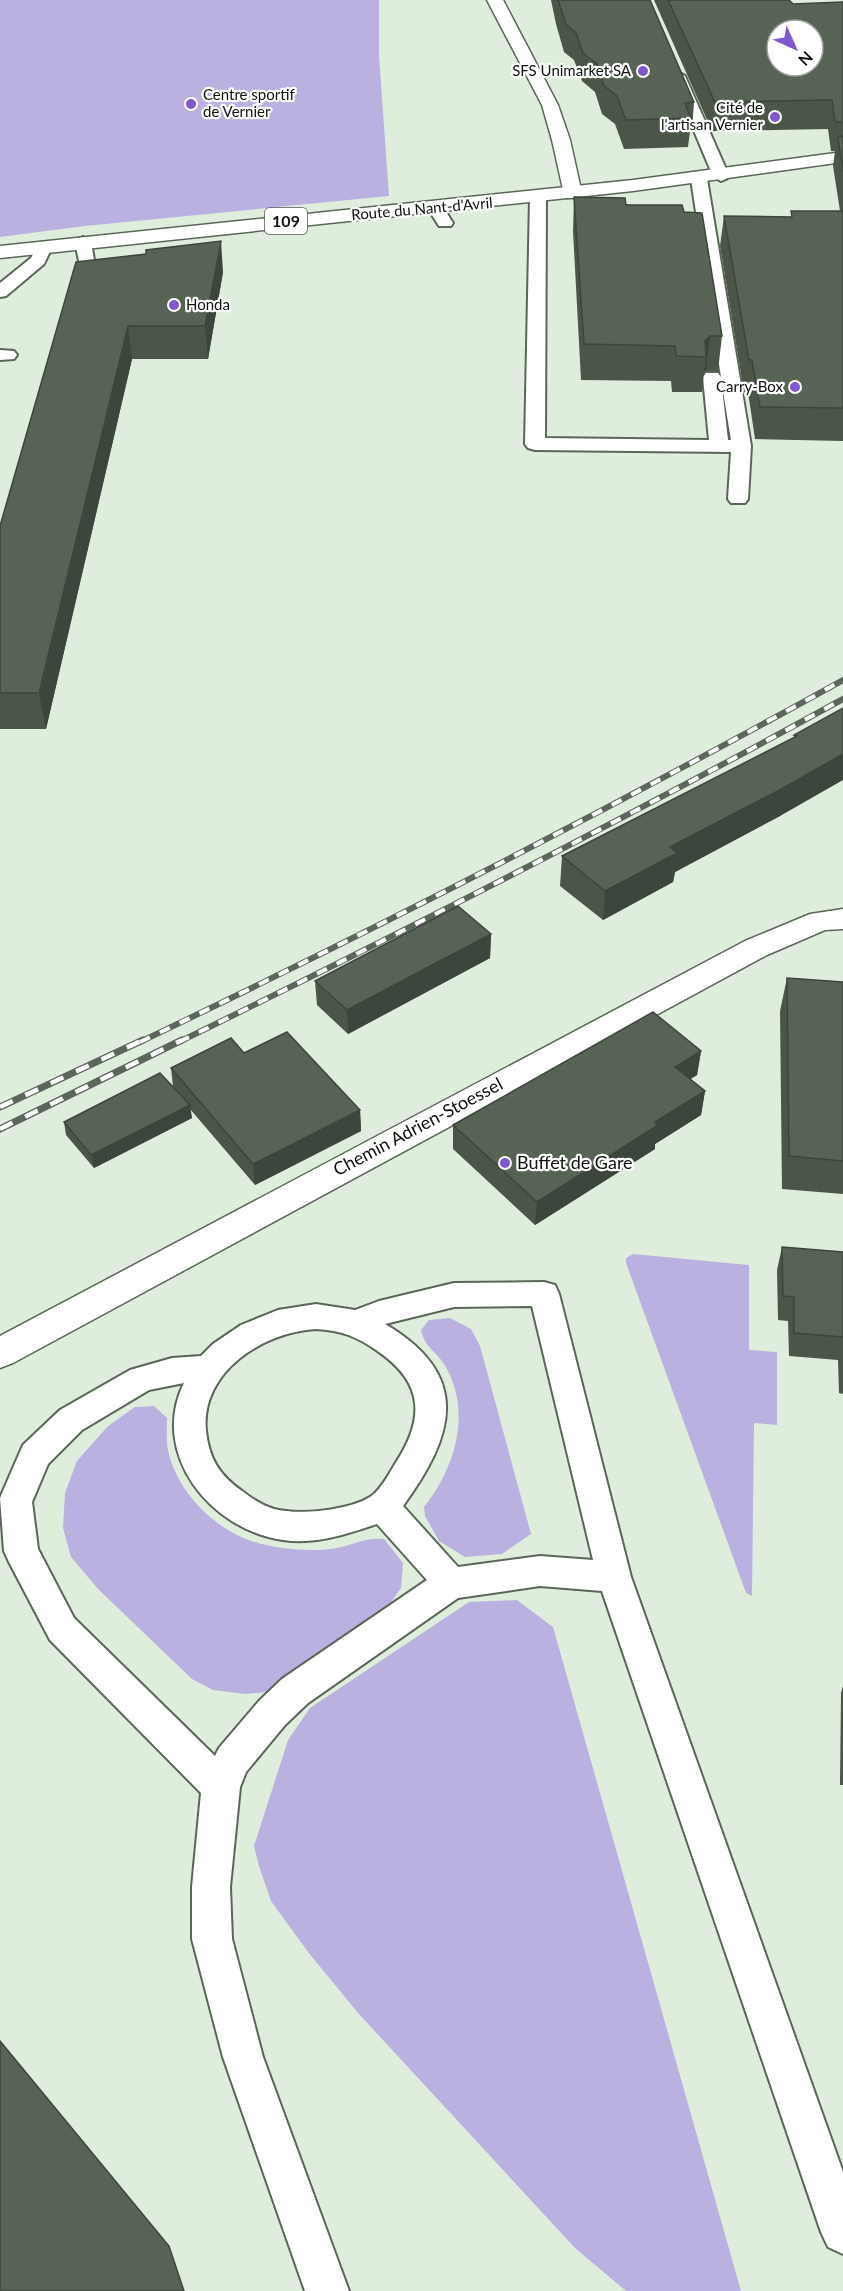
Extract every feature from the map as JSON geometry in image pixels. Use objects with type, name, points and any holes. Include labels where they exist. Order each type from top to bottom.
[{"type":"street","points":[[495,0],[550,105],[561,140],[573,194]]},
{"type":"street","name":"Route du Nant-d'Avril","points":[[0,252],[83,242],[440,215],[538,198],[699,179],[843,157]]},
{"type":"street","name":"Chemin Adrien-Stoessel","points":[[0,1353],[756,948],[820,921],[843,919]]},
{"type":"lane","points":[[674,65],[721,176]]},
{"type":"lane","points":[[699,179],[741,446],[738,499]]},
{"type":"lane","points":[[538,198],[535,444],[741,446]]},
{"type":"lane","points":[[83,242],[88,271],[138,271]]},
{"type":"lane","points":[[0,292],[38,260],[44,247]]},
{"type":"lane","points":[[712,376],[719,446]]},
{"type":"lane","points":[[357,1323],[378,1313],[454,1295],[544,1294],[614,1577],[843,2232]]},
{"type":"lane","points":[[307,1315],[336,1317],[357,1323],[391,1342],[414,1364],[428,1386],[431,1411],[423,1444],[406,1479],[383,1507],[339,1523],[285,1526],[247,1513],[212,1488],[195,1462],[188,1423],[192,1396],[207,1369],[234,1345],[272,1323],[307,1315]]},
{"type":"lane","points":[[207,1369],[172,1371],[141,1379],[71,1420],[35,1455],[15,1502],[21,1551],[62,1629],[221,1787]]},
{"type":"lane","points":[[383,1507],[451,1583]]},
{"type":"lane","points":[[327,2291],[243,2057],[212,1939],[211,1887],[221,1787],[232,1760],[272,1713],[295,1691],[451,1583],[495,1579],[540,1571],[614,1577]]},
{"type":"shaded area","name":"Centre sportif de Vernier","points":[[0,0],[379,0],[379,56],[389,196],[85,226],[0,237]]},
{"type":"shaded area","points":[[633,1254],[749,1265],[749,1350],[777,1352],[777,1425],[754,1423],[752,1596],[746,1593],[626,1263],[626,1258]]},
{"type":"shaded area","points":[[450,1318],[471,1329],[480,1346],[531,1534],[502,1554],[465,1557],[439,1541],[425,1516],[424,1507],[435,1492],[452,1457],[459,1420],[453,1382],[441,1359],[425,1341],[421,1330],[429,1320]]},
{"type":"shaded area","points":[[154,1406],[167,1418],[168,1450],[185,1489],[204,1512],[239,1536],[260,1544],[308,1550],[330,1549],[370,1539],[384,1539],[403,1563],[401,1588],[384,1612],[268,1692],[245,1694],[213,1690],[192,1679],[98,1589],[71,1557],[63,1528],[65,1493],[77,1461],[108,1426],[135,1407]]},
{"type":"shaded area","points":[[517,1600],[553,1627],[741,2291],[626,2291],[575,2248],[358,2013],[308,1952],[271,1901],[259,1866],[254,1846],[288,1740],[310,1708],[469,1602]]},
{"type":"building","points":[[558,0],[650,0],[694,102],[685,103],[691,118],[626,120],[617,96],[604,86],[597,64],[583,53],[576,33],[566,24]]},
{"type":"building","points":[[668,0],[789,0],[793,4],[843,2],[843,122],[835,122],[832,100],[715,102]]},
{"type":"building","points":[[843,136],[843,172],[838,137]]},
{"type":"building","points":[[574,197],[625,198],[626,205],[682,205],[684,212],[702,213],[722,336],[710,336],[705,341],[706,357],[676,356],[675,346],[584,344]]},
{"type":"building","name":"Carry-Box","points":[[791,211],[843,211],[843,408],[760,407],[752,360],[749,360],[724,216],[792,217]]},
{"type":"building","points":[[221,241],[205,326],[128,326],[39,693],[0,693],[0,526],[76,262],[146,254],[146,250]]},
{"type":"building","points":[[843,708],[843,754],[670,847],[677,853],[605,891],[562,856],[797,736],[794,735]]},
{"type":"building","points":[[458,906],[491,934],[347,1010],[315,981]]},
{"type":"building","points":[[787,978],[843,982],[843,1161],[789,1156]]},
{"type":"building","points":[[653,1012],[701,1051],[675,1067],[705,1091],[655,1122],[658,1125],[537,1202],[453,1125]]},
{"type":"building","points":[[287,1032],[360,1110],[253,1164],[171,1068],[231,1038],[244,1053]]},
{"type":"building","points":[[160,1073],[190,1105],[91,1155],[64,1122]]},
{"type":"building","points":[[782,1247],[843,1252],[843,1337],[794,1333],[794,1297],[783,1296]]},
{"type":"building","points":[[0,2041],[169,2246],[184,2291],[0,2291]]},
{"type":"railway","points":[[140,1042],[494,866],[669,775],[843,680]]},
{"type":"railway","points":[[179,1042],[513,874],[843,699]]},
{"type":"railway","points":[[0,1107],[143,1040]]},
{"type":"railway","points":[[0,1129],[182,1040]]},
{"type":"place","name":"SFS Unimarket SA","points":[[643,71]]},
{"type":"place","name":"Centre sportif de Vernier","points":[[191,104]]},
{"type":"place","name":"Cité de l'artisan Vernier","points":[[775,117]]},
{"type":"place","name":"Honda","points":[[174,305]]},
{"type":"place","name":"Carry-Box","points":[[795,387]]},
{"type":"place","name":"Buffet de Gare","points":[[505,1163]]}]
